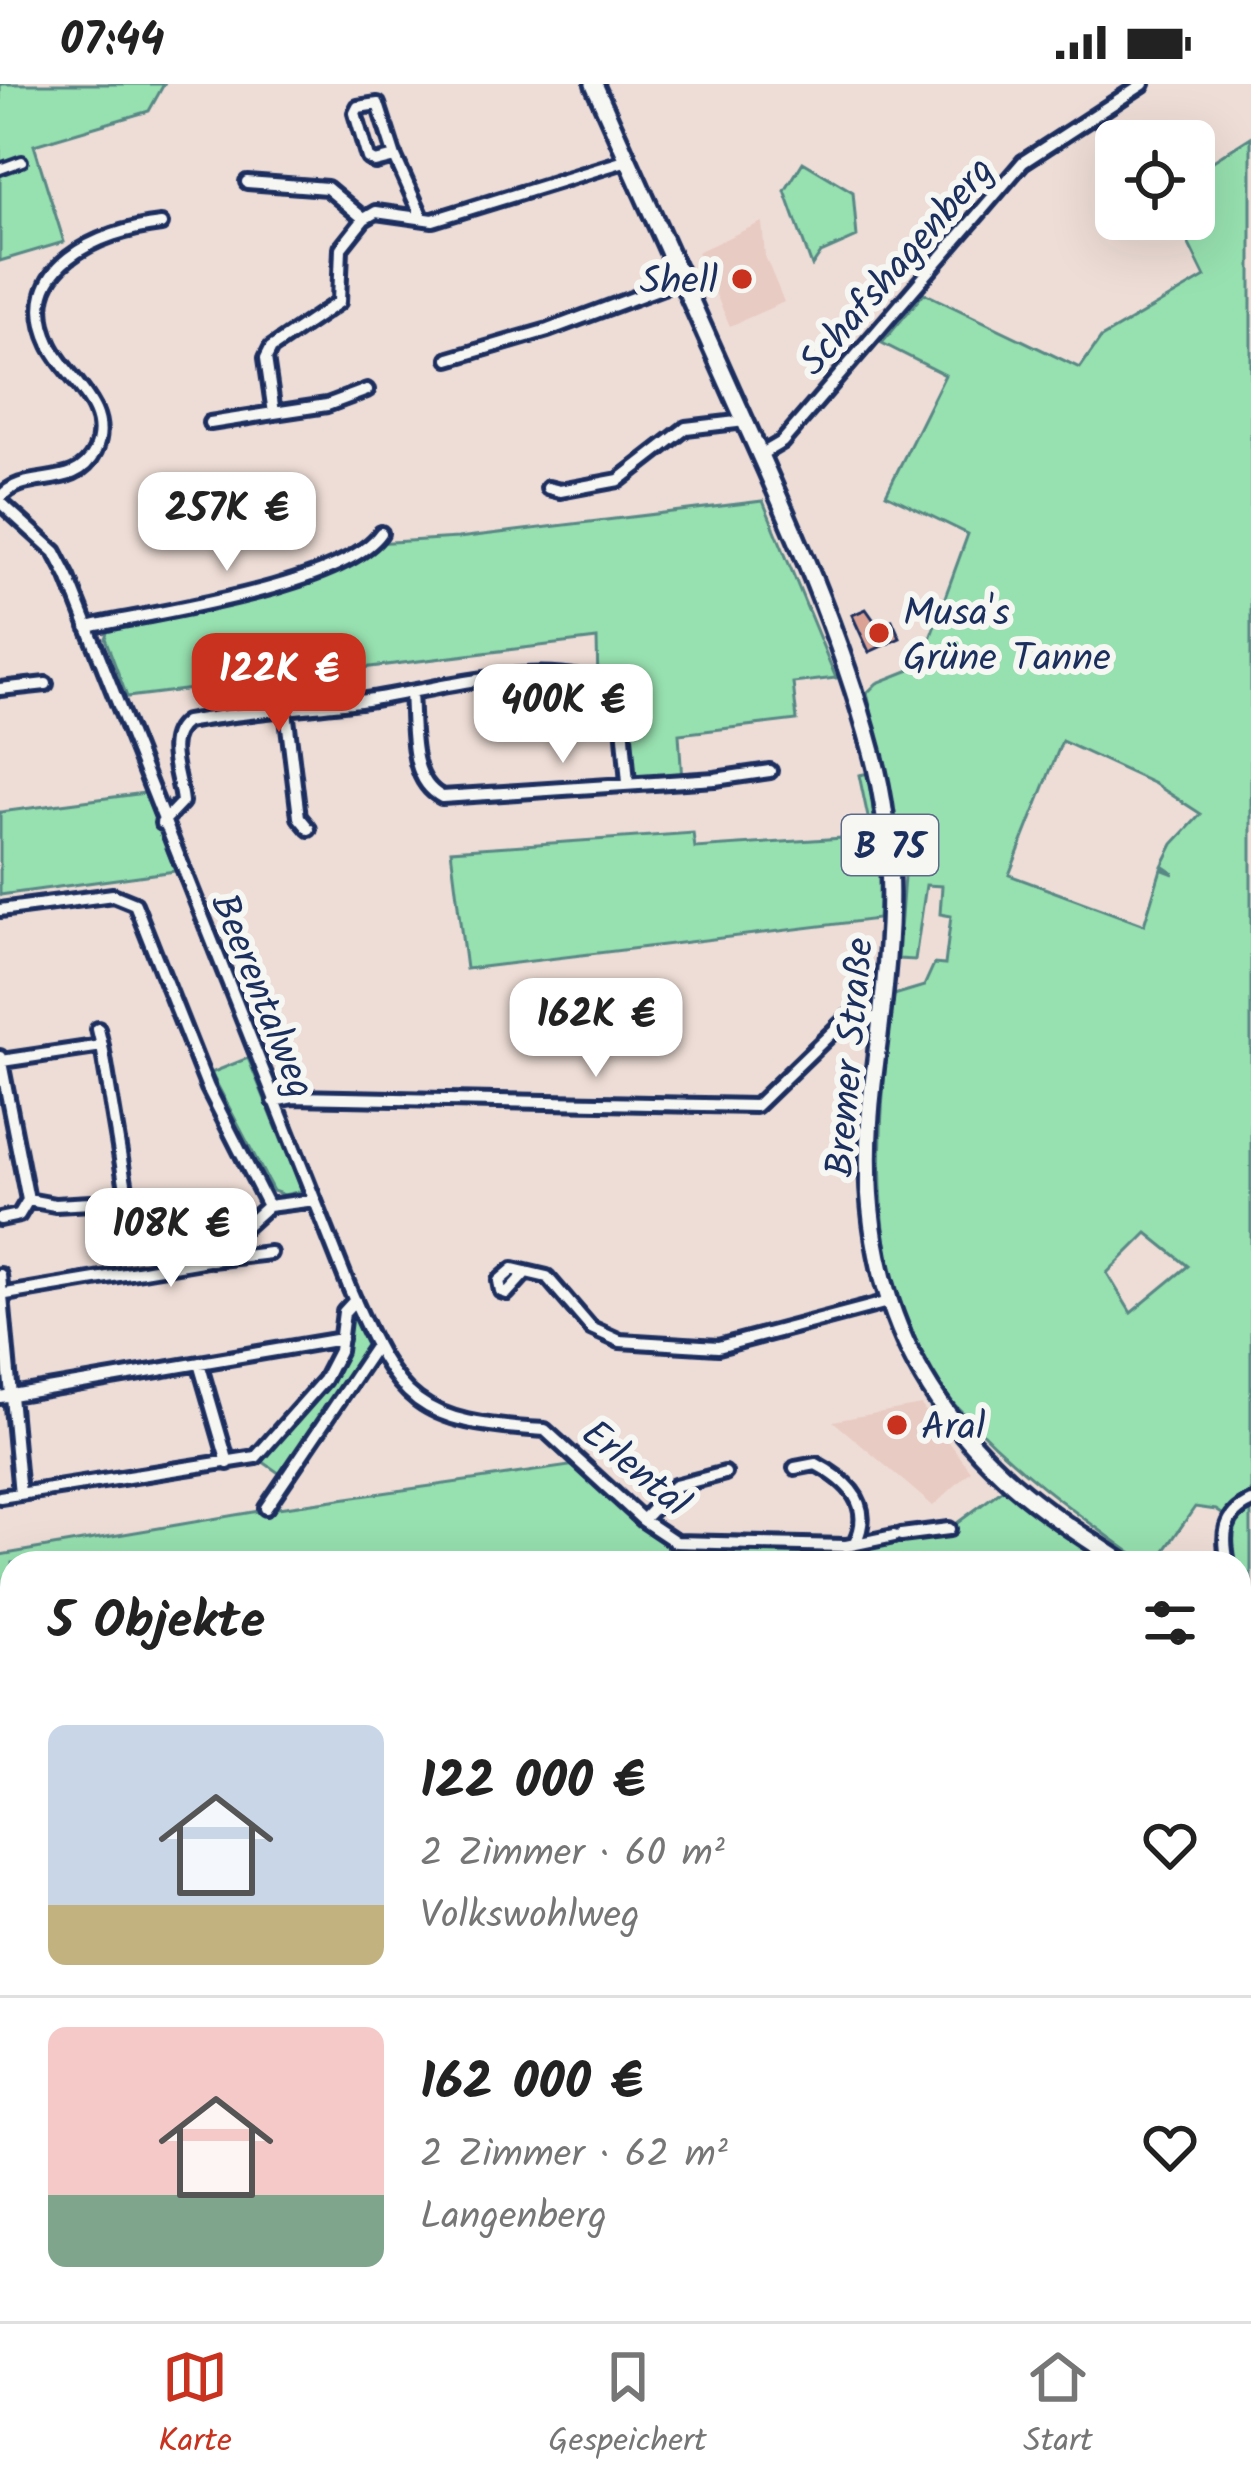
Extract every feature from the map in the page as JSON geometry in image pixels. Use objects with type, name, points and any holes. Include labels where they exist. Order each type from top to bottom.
[{"type":"main road","name":"Bremer Straße","points":[[594,84],[838,640],[888,816],[893,907],[870,1116],[869,1202],[875,1255],[888,1302],[923,1378],[972,1444],[1014,1485],[1107,1551]]},
{"type":"street","name":"Schafshagenberg","points":[[760,455],[782,442],[1023,162],[1143,84]]},
{"type":"street","points":[[395,157],[375,162],[368,158],[358,107],[378,104],[421,215]]},
{"type":"street","points":[[274,413],[266,358],[271,348],[339,302],[341,248],[364,219],[376,212],[433,220],[628,160]]},
{"type":"street","points":[[0,169],[22,161]]},
{"type":"street","points":[[247,182],[327,188],[364,219]]},
{"type":"street","points":[[0,500],[18,483],[71,474],[90,459],[99,441],[94,406],[60,362],[46,334],[43,306],[53,273],[65,258],[88,244],[118,232],[161,224]]},
{"type":"street","points":[[449,358],[548,330],[682,280]]},
{"type":"street","points":[[210,424],[327,405],[367,391]]},
{"type":"street","points":[[548,488],[560,491],[619,479],[686,428],[745,421]]},
{"type":"street","name":"Beerentalweg","points":[[0,500],[56,552],[375,1347]]},
{"type":"street","points":[[88,627],[275,587],[335,564],[374,543],[381,533]]},
{"type":"street","points":[[162,824],[182,802],[172,742],[177,728],[190,721],[523,676],[598,683],[618,693],[628,783]]},
{"type":"street","points":[[0,689],[46,684]]},
{"type":"street","points":[[411,694],[419,772],[424,784],[438,795],[458,798],[770,771]]},
{"type":"street","points":[[286,710],[299,817],[309,830]]},
{"type":"street","points":[[0,910],[113,896],[135,904],[208,1088],[268,1205]]},
{"type":"street","points":[[274,1101],[293,1097],[756,1106],[847,1018],[882,1020]]},
{"type":"street","points":[[28,1200],[55,1205],[128,1201],[98,1029]]},
{"type":"street","points":[[0,1219],[19,1215],[28,1200],[1,1059],[102,1046]]},
{"type":"street","points":[[208,1260],[268,1205],[315,1200]]},
{"type":"street","points":[[1,1295],[270,1253]]},
{"type":"street","points":[[526,1271],[547,1277],[591,1328],[606,1339],[620,1341],[718,1347],[888,1302]]},
{"type":"street","points":[[0,1275],[6,1396],[20,1494]]},
{"type":"street","points":[[0,1497],[256,1457],[270,1447],[324,1380],[341,1339],[344,1312],[355,1300]]},
{"type":"street","points":[[6,1396],[341,1339]]},
{"type":"street","points":[[266,1508],[375,1347]]},
{"type":"street","name":"Erlental","points":[[375,1347],[417,1404],[477,1426],[545,1430],[644,1520],[676,1542],[846,1546],[949,1529]]},
{"type":"street","points":[[199,1363],[228,1463]]},
{"type":"street","points":[[795,1468],[816,1464],[860,1499],[864,1514],[856,1541]]},
{"type":"street","points":[[644,1520],[675,1486],[725,1473]]},
{"type":"street","points":[[1227,1551],[1225,1526],[1234,1511],[1251,1502]]},
{"type":"shaded area","name":"Shell","points":[[762,222],[765,256],[784,302],[730,326],[697,252]]},
{"type":"shaded area","points":[[921,1405],[971,1471],[933,1506],[833,1421]]},
{"type":"green space","points":[[0,84],[164,84],[149,111],[34,145],[64,242],[0,261]]},
{"type":"green space","points":[[1251,137],[1251,1551],[1227,1551],[1228,1518],[1216,1510],[1195,1507],[1164,1551],[1129,1551],[1026,1473],[932,1382],[906,1329],[893,1284],[885,1236],[881,1138],[894,995],[924,986],[934,964],[945,965],[951,916],[940,914],[942,886],[926,885],[915,960],[898,959],[905,862],[867,693],[877,683],[920,666],[968,534],[886,494],[945,375],[882,343],[924,293],[1080,368],[1101,338],[1205,277],[1187,240],[1215,240],[1215,160]],"holes":[[[1062,741],[1155,784],[1201,814],[1173,844],[1162,866],[1174,874],[1161,869],[1144,925],[1009,875]],[[1147,1233],[1188,1266],[1131,1313],[1107,1273]]]},
{"type":"green space","points":[[803,162],[853,192],[857,237],[821,253],[812,266],[785,191]]},
{"type":"green space","points":[[763,501],[836,678],[793,683],[797,720],[679,734],[682,781],[628,783],[621,701],[598,683],[597,639],[127,697],[105,638],[111,622],[275,587],[374,543],[458,538]]},
{"type":"green space","points":[[869,773],[880,878],[878,919],[466,969],[451,850],[693,833],[695,848],[872,836],[859,775]]},
{"type":"green space","points":[[145,793],[175,871],[0,895],[0,812]]},
{"type":"green space","points":[[248,1058],[302,1191],[284,1195],[273,1191],[211,1073]]},
{"type":"green space","points":[[344,1312],[355,1313],[375,1347],[286,1478],[256,1457],[335,1363]]},
{"type":"green space","points":[[576,1465],[671,1551],[24,1551]]},
{"type":"green space","points":[[1003,1489],[1090,1551],[716,1551],[867,1540],[949,1529]]},
{"type":"building","name":"Musa's Grüne Tanne","points":[[866,609],[878,626],[892,620],[900,638],[869,652],[852,615]]},
{"type":"place","name":"Shell","points":[[742,279]]},
{"type":"place","name":"Musa's Grüne Tanne","points":[[879,633]]},
{"type":"place","name":"Aral","points":[[897,1425]]}]
